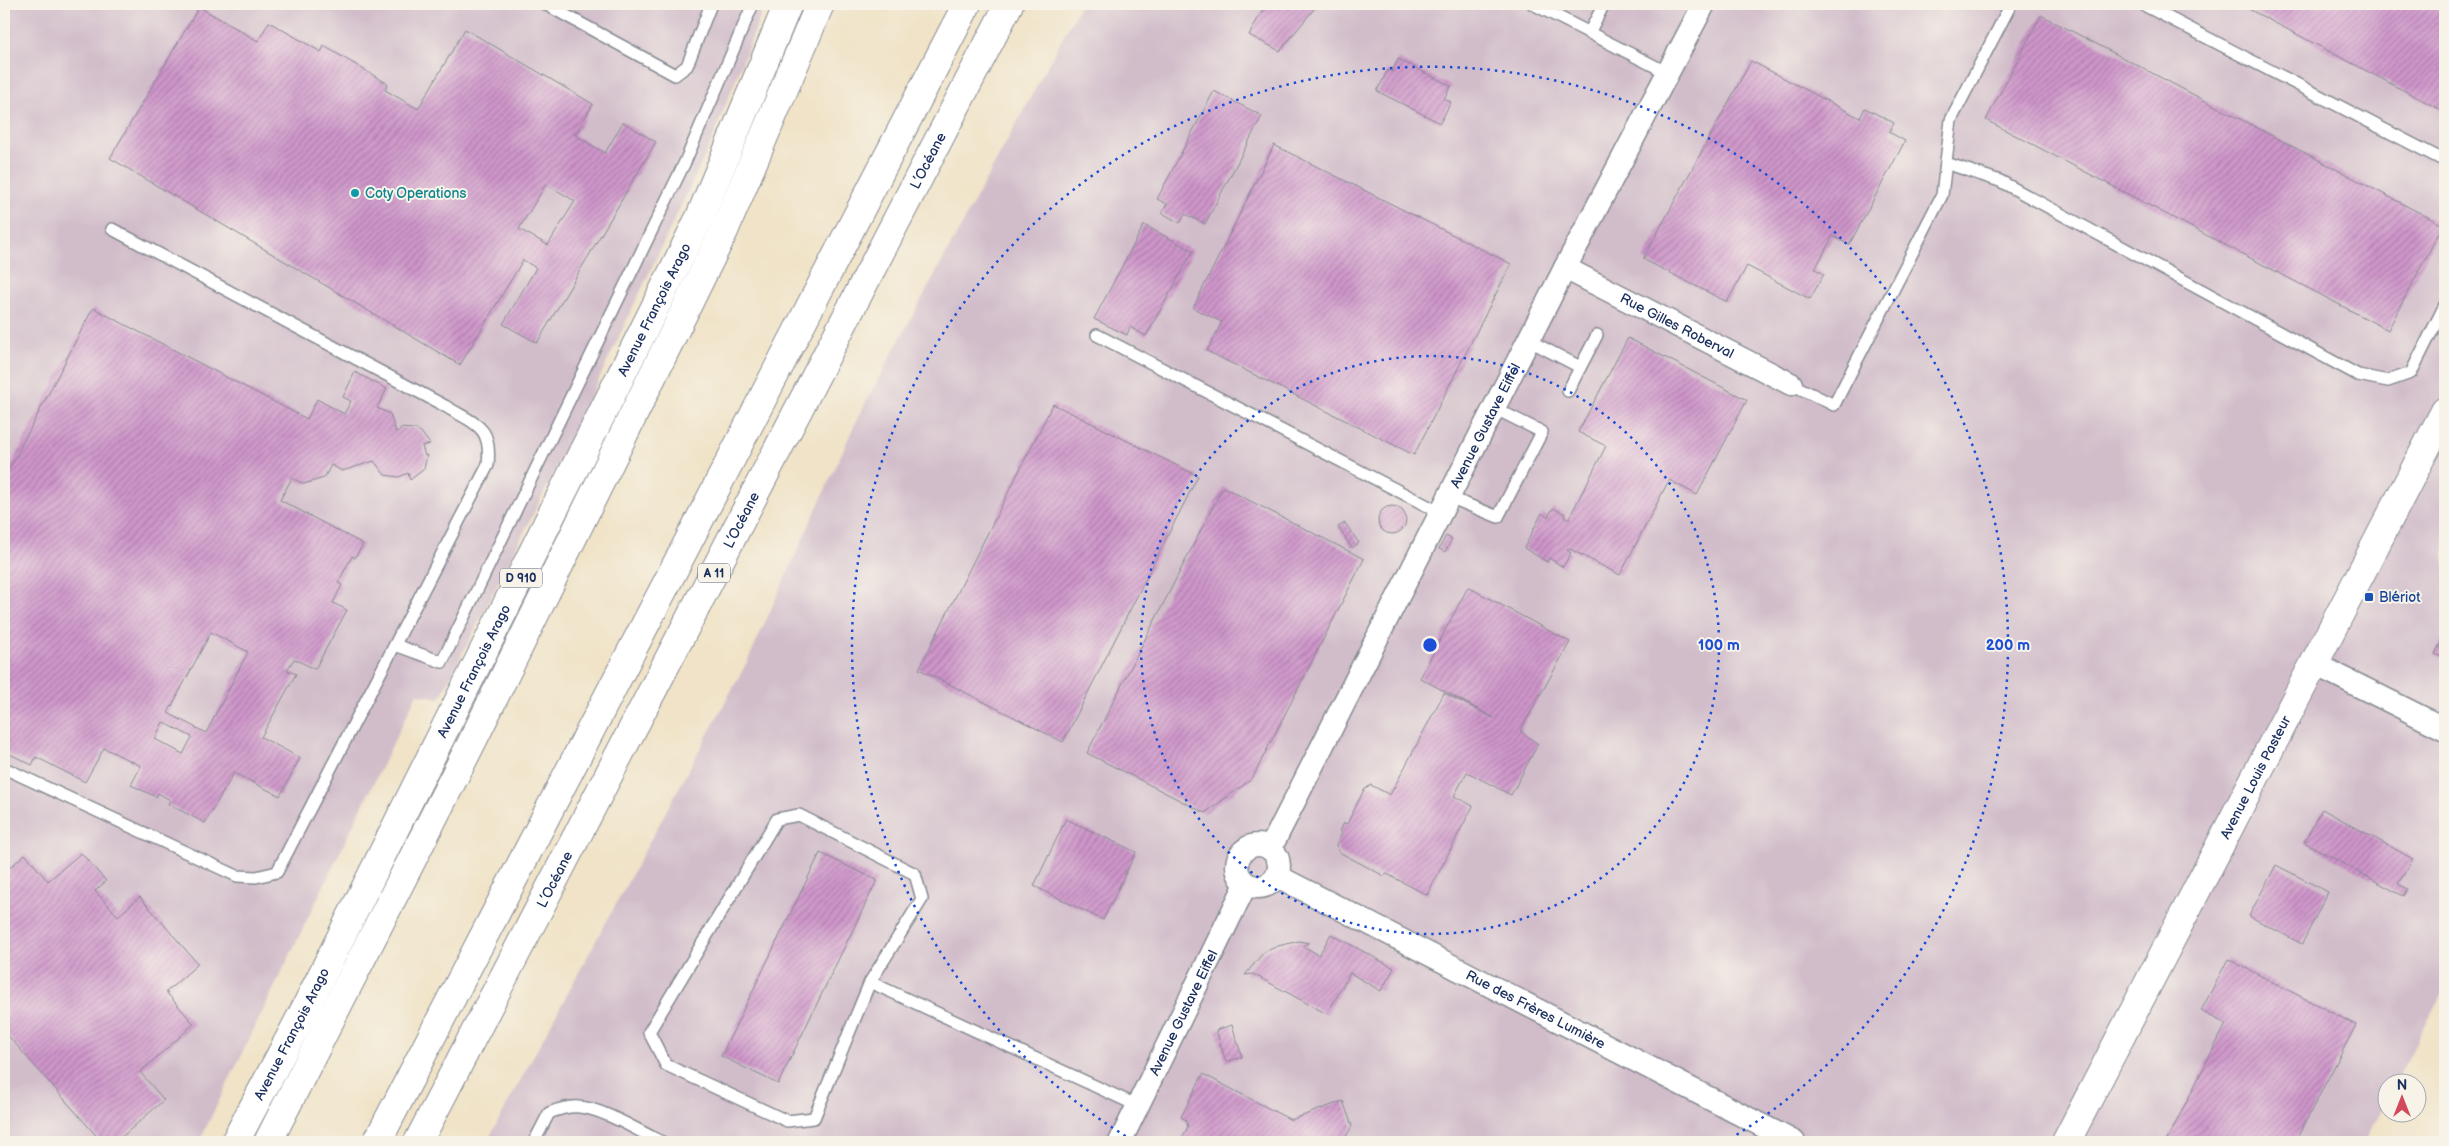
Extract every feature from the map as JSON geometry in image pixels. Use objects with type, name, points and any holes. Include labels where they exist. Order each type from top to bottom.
[{"type":"main road","name":"Avenue François Arago","points":[[235,1142],[305,1009],[700,216],[788,4]]},
{"type":"main road","name":"Avenue François Arago","points":[[268,1142],[475,735],[724,231],[820,4]]},
{"type":"main road","name":"A 11","points":[[377,1142],[967,4]]},
{"type":"main road","name":"L’Océane","points":[[418,1142],[1009,4]]},
{"type":"main road","name":"Avenue Louis Pasteur","points":[[2066,1142],[2445,411]]},
{"type":"street","name":"Avenue Gustave Eiffel","points":[[1270,849],[1528,340],[1704,4]]},
{"type":"street","name":"Rue Gilles Roberval","points":[[1565,268],[1791,384]]},
{"type":"street","points":[[2315,664],[2445,729]]},
{"type":"street","points":[[1258,845],[1270,849],[1277,857],[1279,866],[1277,876],[1270,884],[1257,887],[1246,884],[1239,877],[1237,866],[1239,856],[1248,848],[1258,845]]},
{"type":"street","name":"Rue des Frères Lumière","points":[[1277,876],[1794,1142]]},
{"type":"street","name":"Avenue Gustave Eiffel","points":[[1120,1142],[1246,884]]},
{"type":"lane","points":[[545,4],[675,75],[687,66],[711,4]]},
{"type":"lane","points":[[395,645],[442,662],[685,162],[753,4]]},
{"type":"lane","points":[[1533,4],[1668,73]]},
{"type":"lane","points":[[1589,32],[1604,4]]},
{"type":"lane","points":[[1791,384],[1834,405],[1942,195],[1950,120],[2011,4]]},
{"type":"lane","points":[[2142,4],[2445,161]]},
{"type":"lane","points":[[1946,163],[2000,181],[2358,375],[2388,381],[2411,373],[2445,305]]},
{"type":"lane","points":[[4,768],[237,876],[256,877],[277,872],[488,465],[490,446],[483,429],[445,406],[112,229]]},
{"type":"lane","points":[[1097,335],[1445,505],[1498,517],[1542,432],[1494,408]]},
{"type":"lane","points":[[1568,391],[1597,335]]},
{"type":"lane","points":[[1528,340],[1580,367]]},
{"type":"lane","points":[[799,815],[915,874],[922,899],[870,982],[814,1118],[787,1121],[666,1065],[649,1032],[777,819],[799,815]]},
{"type":"lane","points":[[870,982],[1138,1106]]},
{"type":"lane","points":[[534,1142],[548,1113],[564,1108],[579,1107],[594,1110],[662,1142]]},
{"type":"shaded area","points":[[4,4],[765,4],[712,140],[565,451],[440,698],[417,694],[199,1142],[4,1142]]},
{"type":"shaded area","points":[[1081,4],[2445,4],[2445,987],[2400,1074],[2376,1074],[2376,1120],[2365,1142],[487,1142],[748,660],[859,415]]},
{"type":"building","points":[[1266,4],[1318,4],[1280,51],[1249,35]]},
{"type":"building","points":[[2239,4],[2445,4],[2445,112]]},
{"type":"building","name":"Coty Operations","points":[[199,7],[258,41],[269,22],[321,52],[324,46],[388,84],[385,90],[418,109],[465,29],[593,104],[575,135],[605,153],[623,122],[656,142],[537,343],[503,324],[536,268],[523,260],[460,365],[110,158]],"holes":[[[546,184],[575,201],[548,245],[519,229]]]},
{"type":"building","points":[[2041,15],[2443,225],[2388,330],[1986,120]]},
{"type":"building","points":[[1398,59],[1451,86],[1444,99],[1451,102],[1440,123],[1377,91],[1388,70],[1392,72]]},
{"type":"building","points":[[1751,61],[1860,118],[1865,108],[1894,123],[1889,132],[1905,141],[1849,245],[1833,236],[1815,269],[1824,274],[1810,299],[1747,266],[1727,302],[1643,259]]},
{"type":"building","points":[[1214,91],[1262,116],[1205,224],[1185,214],[1180,223],[1162,213],[1167,204],[1157,199]]},
{"type":"building","points":[[1274,145],[1511,264],[1414,455],[1207,351],[1222,322],[1193,308]]},
{"type":"building","points":[[1144,225],[1193,251],[1146,336],[1130,327],[1127,335],[1094,319]]},
{"type":"building","points":[[93,308],[307,419],[317,399],[344,414],[351,401],[343,397],[355,372],[387,389],[377,408],[390,414],[396,432],[401,430],[400,428],[415,429],[421,432],[430,444],[422,446],[425,456],[427,455],[424,469],[410,480],[408,473],[399,477],[385,475],[374,461],[342,471],[331,465],[324,478],[304,484],[292,478],[280,500],[363,544],[355,558],[352,556],[338,583],[342,585],[333,603],[347,610],[315,669],[294,659],[287,670],[296,674],[261,737],[300,758],[280,796],[234,773],[205,823],[168,804],[170,800],[158,793],[156,797],[131,785],[141,766],[104,748],[85,782],[36,757],[32,765],[4,751],[4,479]],"holes":[[[211,632],[248,652],[206,733],[168,713]],[[163,722],[192,737],[183,754],[155,739]]]},
{"type":"building","points":[[1628,338],[1747,400],[1697,495],[1669,480],[1620,575],[1568,548],[1567,550],[1571,553],[1563,567],[1549,558],[1547,562],[1524,548],[1542,513],[1548,517],[1553,508],[1565,514],[1564,517],[1568,520],[1606,446],[1578,432]]},
{"type":"building","points":[[1053,404],[1198,476],[1063,742],[919,669]]},
{"type":"building","points":[[1223,487],[1364,559],[1252,779],[1205,813],[1087,753]]},
{"type":"building","points":[[1392,506],[1402,510],[1406,520],[1402,530],[1392,534],[1382,530],[1378,520],[1382,510]]},
{"type":"building","points":[[1345,523],[1359,543],[1352,548],[1338,527]]},
{"type":"building","points":[[1446,536],[1452,539],[1445,552],[1439,549]]},
{"type":"building","points":[[1468,587],[1570,642],[1520,731],[1538,744],[1511,795],[1467,772],[1454,796],[1473,806],[1427,895],[1387,874],[1384,876],[1339,852],[1336,845],[1342,833],[1340,831],[1344,823],[1347,824],[1364,790],[1371,785],[1390,795],[1444,693],[1494,718],[1420,678]]},
{"type":"building","points":[[2445,634],[2445,659],[2435,654]]},
{"type":"building","points":[[2322,809],[2413,859],[2398,884],[2407,889],[2403,896],[2304,842]]},
{"type":"building","points":[[1066,819],[1136,852],[1103,920],[1034,886]]},
{"type":"building","points":[[81,853],[106,881],[95,891],[118,916],[140,897],[198,964],[166,992],[194,1024],[140,1072],[164,1100],[116,1142],[102,1142],[4,1031],[4,1017],[8,1014],[4,1009],[4,873],[25,854],[48,881]]},
{"type":"building","points":[[820,853],[877,880],[778,1084],[721,1056]]},
{"type":"building","points":[[2276,865],[2328,892],[2302,944],[2249,916]]},
{"type":"building","points":[[1331,934],[1394,968],[1381,991],[1350,973],[1327,1014],[1253,974],[1245,975],[1264,952],[1278,946],[1299,941],[1309,943],[1303,946],[1319,955]]},
{"type":"building","points":[[2228,959],[2356,1025],[2295,1142],[2166,1142],[2226,1024],[2201,1011]]},
{"type":"building","points":[[1232,1025],[1242,1057],[1226,1062],[1216,1030]]},
{"type":"building","points":[[1203,1074],[1291,1120],[1343,1101],[1352,1126],[1343,1142],[1180,1142],[1188,1127],[1186,1120],[1181,1117]]},
{"type":"place","name":"Coty Operations","points":[[355,193]]},
{"type":"place","name":"Blériot","points":[[2369,597]]}]
